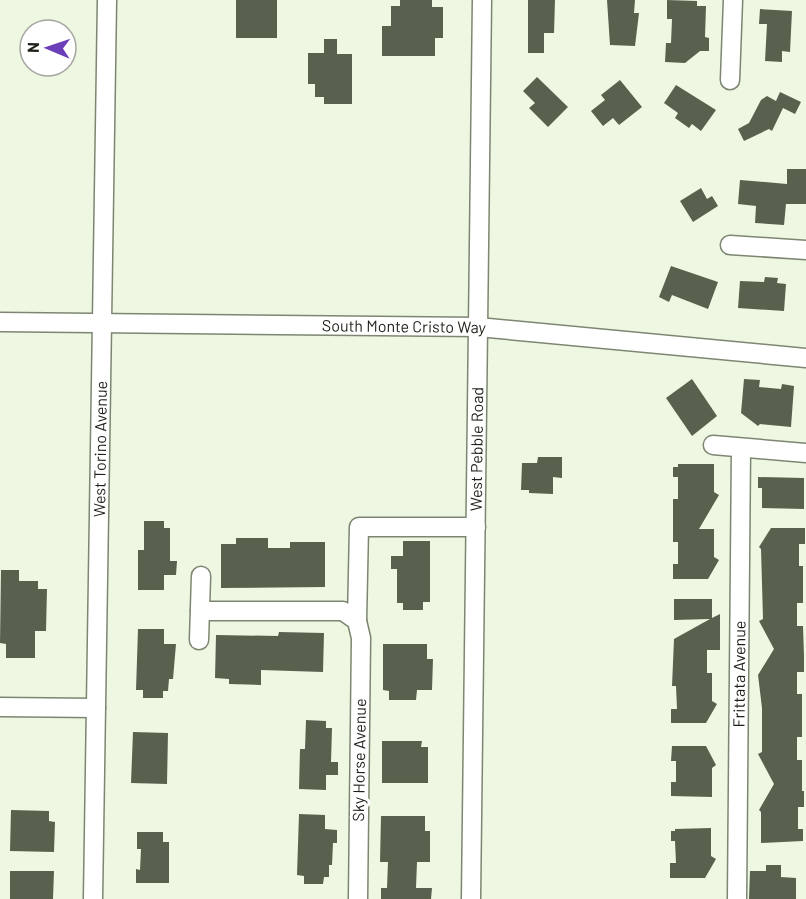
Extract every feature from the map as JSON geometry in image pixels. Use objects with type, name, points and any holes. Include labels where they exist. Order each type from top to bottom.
[{"type":"street","name":"West Torino Avenue","points":[[93,899],[107,0]]},
{"type":"street","name":"West Pebble Road","points":[[471,899],[482,0]]},
{"type":"street","points":[[730,80],[733,0]]},
{"type":"street","points":[[730,244],[806,250]]},
{"type":"street","name":"South Monte Cristo Way","points":[[0,322],[478,327],[806,358]]},
{"type":"street","points":[[713,446],[806,453]]},
{"type":"street","name":"Frittata Avenue","points":[[737,899],[741,448]]},
{"type":"street","name":"Sky Horse Avenue","points":[[358,899],[361,638],[357,621],[359,527],[476,527]]},
{"type":"street","points":[[199,640],[201,576]]},
{"type":"street","points":[[200,610],[343,611],[357,621]]},
{"type":"street","points":[[0,706],[96,708]]},
{"type":"building","points":[[236,0],[277,0],[277,38],[236,38]]},
{"type":"building","points":[[400,0],[432,0],[432,7],[443,7],[443,38],[435,38],[435,56],[382,56],[382,26],[391,26],[391,6],[400,6]]},
{"type":"building","points":[[528,0],[555,0],[554,33],[544,33],[544,53],[528,53]]},
{"type":"building","points":[[607,0],[635,0],[634,13],[639,13],[635,46],[610,45]]},
{"type":"building","points":[[667,0],[697,1],[697,6],[706,6],[705,37],[709,38],[709,51],[700,51],[685,63],[665,62],[666,43],[671,43],[672,19],[667,19]]},
{"type":"building","points":[[760,9],[792,11],[790,52],[782,51],[782,62],[765,61],[767,24],[759,24]]},
{"type":"building","points":[[324,39],[337,39],[337,54],[352,54],[352,104],[324,104],[324,97],[315,97],[315,84],[308,84],[308,53],[324,53]]},
{"type":"building","points":[[537,77],[568,107],[548,127],[529,108],[535,103],[523,91]]},
{"type":"building","points":[[620,80],[642,107],[619,125],[613,118],[603,126],[591,111],[605,100],[601,95]]},
{"type":"building","points":[[676,85],[716,110],[701,131],[692,124],[689,128],[675,118],[678,113],[664,103]]},
{"type":"building","points":[[780,92],[801,102],[795,114],[783,108],[772,131],[769,129],[744,141],[738,129],[749,123],[761,100],[767,96],[776,101]]},
{"type":"building","points":[[787,169],[806,169],[806,204],[786,204],[784,225],[755,223],[756,206],[738,204],[740,180],[787,184]]},
{"type":"building","points":[[701,188],[707,199],[712,196],[718,206],[693,222],[680,201]]},
{"type":"building","points":[[671,266],[718,282],[708,309],[672,295],[669,302],[659,297]]},
{"type":"building","points":[[765,277],[778,278],[777,283],[786,284],[784,311],[738,308],[740,281],[764,282]]},
{"type":"building","points":[[692,379],[717,416],[692,436],[666,398]]},
{"type":"building","points":[[744,379],[760,380],[759,387],[781,389],[782,384],[794,386],[791,427],[760,424],[758,426],[741,413]]},
{"type":"building","points":[[538,457],[562,457],[562,478],[553,477],[553,494],[529,493],[529,490],[521,490],[522,463],[537,463]]},
{"type":"building","points":[[678,464],[714,464],[714,492],[719,495],[699,529],[714,529],[714,557],[719,560],[708,579],[673,579],[673,564],[678,564],[678,542],[673,542],[673,499],[678,499],[678,477],[673,477],[673,467],[678,467]]},
{"type":"building","points":[[758,477],[804,478],[804,509],[762,508],[762,488],[758,488]]},
{"type":"building","points":[[144,521],[164,521],[164,528],[170,528],[170,561],[177,561],[176,575],[164,575],[164,590],[138,590],[138,550],[144,550]]},
{"type":"building","points":[[771,528],[805,528],[805,544],[799,544],[799,566],[803,566],[803,603],[797,603],[797,626],[803,626],[804,656],[804,672],[797,672],[797,694],[802,694],[802,737],[797,737],[797,760],[802,760],[802,791],[804,791],[804,807],[798,807],[798,829],[803,829],[803,841],[761,843],[761,812],[759,810],[774,784],[758,754],[762,752],[762,708],[758,675],[774,649],[759,621],[763,619],[761,549],[759,547]]},
{"type":"building","points":[[236,538],[268,538],[268,548],[290,548],[290,542],[325,542],[325,587],[221,588],[221,544],[236,544]]},
{"type":"building","points":[[403,541],[430,541],[430,602],[423,602],[423,610],[403,610],[403,603],[397,603],[397,569],[391,569],[391,556],[403,556]]},
{"type":"building","points":[[1,570],[19,570],[19,581],[38,581],[38,589],[47,589],[46,631],[35,631],[35,658],[6,658],[6,644],[0,643]]},
{"type":"building","points":[[674,599],[712,599],[712,618],[720,614],[720,650],[707,650],[707,673],[712,673],[712,701],[717,704],[706,723],[671,723],[671,709],[677,709],[676,686],[672,686],[674,639],[710,619],[674,620]]},
{"type":"building","points":[[138,629],[164,629],[164,644],[176,644],[173,679],[169,679],[168,691],[163,691],[163,698],[143,698],[143,690],[136,690]]},
{"type":"building","points":[[279,632],[324,633],[323,672],[261,670],[261,685],[229,684],[229,679],[215,678],[216,635],[278,636]]},
{"type":"building","points":[[383,644],[427,644],[427,659],[433,659],[432,690],[417,690],[416,700],[389,700],[389,691],[383,690]]},
{"type":"building","points":[[306,720],[326,721],[326,728],[332,728],[331,762],[338,762],[338,775],[326,775],[326,790],[299,789],[300,749],[305,749]]},
{"type":"building","points":[[133,732],[168,733],[167,784],[131,783]]},
{"type":"building","points":[[382,741],[422,741],[421,747],[428,747],[428,783],[382,783]]},
{"type":"building","points":[[672,746],[706,746],[716,765],[712,768],[712,797],[671,796],[671,782],[676,782],[676,761],[671,761]]},
{"type":"building","points":[[11,810],[49,811],[49,821],[55,822],[54,852],[10,851]]},
{"type":"building","points":[[299,814],[325,815],[325,829],[337,830],[337,843],[333,843],[329,877],[324,877],[323,884],[304,884],[304,876],[297,875]]},
{"type":"building","points":[[381,816],[425,816],[425,831],[430,831],[430,862],[417,862],[416,888],[432,888],[431,899],[381,899],[381,888],[387,888],[388,862],[380,862]]},
{"type":"building","points":[[711,828],[711,856],[716,859],[705,878],[670,878],[670,863],[676,863],[675,841],[671,841],[671,831]]},
{"type":"building","points":[[137,832],[163,832],[163,842],[169,842],[169,883],[136,883],[136,869],[140,870],[141,849],[137,849]]},
{"type":"building","points":[[766,865],[781,865],[781,877],[796,878],[796,899],[749,899],[750,871],[766,871]]},
{"type":"building","points":[[10,871],[54,871],[53,899],[10,899]]}]
